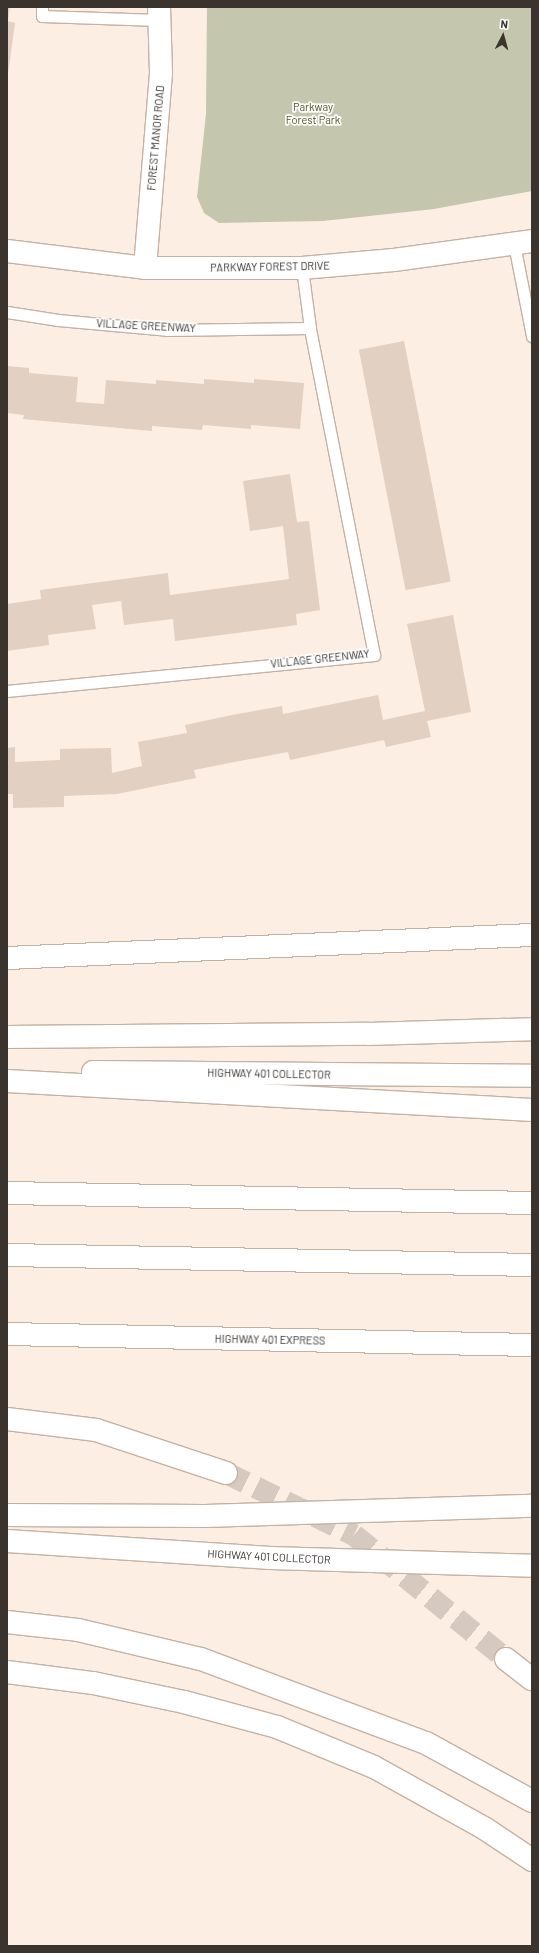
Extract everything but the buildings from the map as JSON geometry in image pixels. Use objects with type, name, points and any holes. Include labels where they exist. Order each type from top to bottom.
[{"type":"main road","name":"FOREST MANOR ROAD","points":[[145,268],[161,73],[159,14]]},
{"type":"main road","name":"PARKWAY FOREST DRIVE","points":[[7,251],[145,268],[302,268],[394,260],[523,242]]},
{"type":"main road","points":[[7,958],[532,935]]},
{"type":"main road","points":[[7,1037],[368,1034],[532,1029]]},
{"type":"main road","name":"HIGHWAY 401 COLLECTOR","points":[[7,1071],[532,1076]]},
{"type":"main road","points":[[7,1081],[532,1110]]},
{"type":"main road","points":[[7,1193],[532,1203]]},
{"type":"main road","points":[[7,1255],[532,1265]]},
{"type":"main road","name":"HIGHWAY 401 EXPRESS","points":[[7,1334],[532,1345]]},
{"type":"main road","points":[[7,1419],[96,1430],[226,1473]]},
{"type":"main road","points":[[7,1514],[206,1516],[532,1506]]},
{"type":"main road","name":"HIGHWAY 401 COLLECTOR","points":[[7,1541],[270,1558],[532,1566]]},
{"type":"main road","points":[[7,1622],[78,1630],[201,1659],[426,1743],[532,1801]]},
{"type":"main road","points":[[506,1659],[532,1679]]},
{"type":"main road","points":[[7,1672],[92,1683],[184,1702],[277,1727],[374,1767],[484,1828],[532,1860]]},
{"type":"lane","points":[[42,7],[42,16],[159,14]]},
{"type":"lane","points":[[523,242],[532,336]]},
{"type":"lane","name":"VILLAGE GREENWAY","points":[[7,691],[374,655],[310,328],[302,268]]},
{"type":"lane","name":"VILLAGE GREENWAY","points":[[7,312],[58,320],[167,330],[310,328]]},
{"type":"green space","name":"Parkway Forest Park","points":[[207,7],[532,7],[532,191],[434,209],[323,221],[219,223],[204,213],[197,197],[206,114]]},
{"type":"tunnel","points":[[226,1473],[354,1535],[506,1659]]}]
